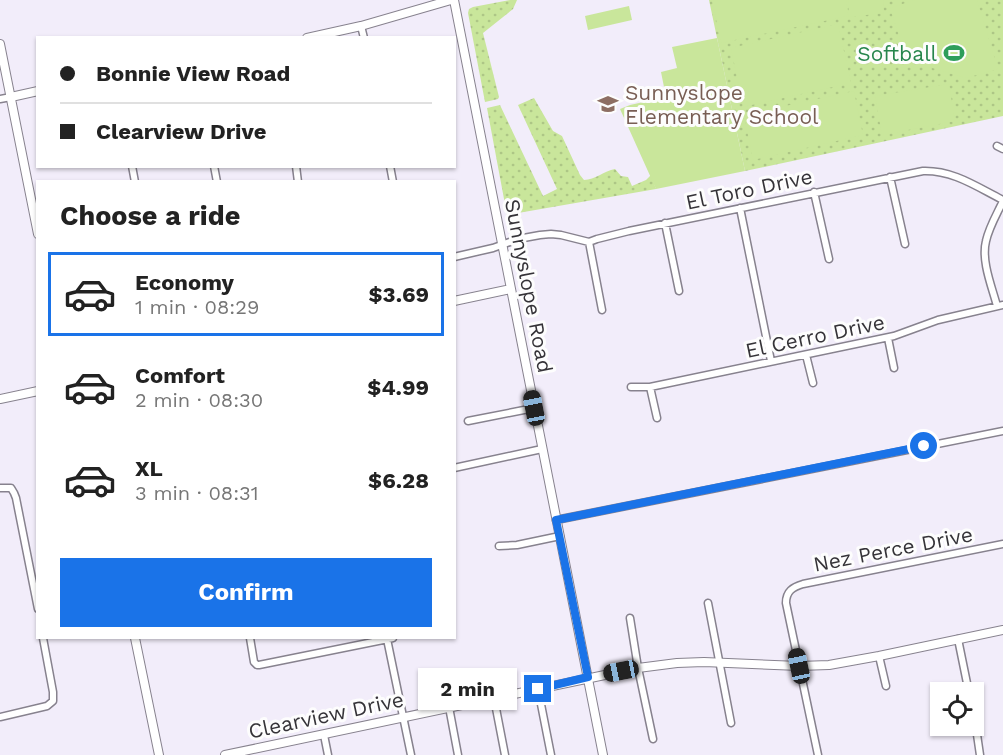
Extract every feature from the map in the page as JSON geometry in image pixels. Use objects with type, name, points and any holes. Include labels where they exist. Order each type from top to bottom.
[{"type":"street","points":[[316,36],[362,26],[453,0]]},
{"type":"street","name":"Sunnyslope Road","points":[[453,0],[603,755]]},
{"type":"street","points":[[362,26],[364,36]]},
{"type":"street","points":[[0,44],[36,224]]},
{"type":"street","points":[[0,99],[36,91]]},
{"type":"street","name":"El Toro Drive","points":[[456,256],[531,236],[551,234],[589,242],[607,236],[923,171],[942,172],[962,178],[1003,201]]},
{"type":"street","points":[[890,177],[905,244]]},
{"type":"street","points":[[814,192],[829,259]]},
{"type":"street","points":[[1000,306],[986,264],[985,249],[987,235],[1003,201]]},
{"type":"street","points":[[740,208],[771,362]]},
{"type":"street","points":[[665,224],[678,291]]},
{"type":"street","points":[[589,242],[602,310]]},
{"type":"street","points":[[456,301],[511,289]]},
{"type":"street","name":"El Cerro Drive","points":[[631,387],[650,387],[888,338],[927,323],[1000,306]]},
{"type":"street","points":[[888,338],[894,368]]},
{"type":"street","points":[[806,355],[813,383]]},
{"type":"street","points":[[650,387],[657,418]]},
{"type":"street","points":[[0,399],[36,391]]},
{"type":"street","points":[[468,421],[534,408]]},
{"type":"street","points":[[556,520],[1003,430]]},
{"type":"street","points":[[456,468],[542,449]]},
{"type":"street","points":[[0,488],[10,488],[16,498],[36,599]]},
{"type":"street","points":[[499,546],[518,545],[560,536]]},
{"type":"street","name":"Nez Perce Drive","points":[[799,666],[786,603],[790,590],[803,584],[1003,544]]},
{"type":"street","points":[[708,603],[731,723]]},
{"type":"street","points":[[630,618],[653,739]]},
{"type":"street","name":"Clearview Drive","points":[[225,755],[245,753],[449,707],[638,668],[677,663],[718,662],[799,666],[829,665],[1003,630]]},
{"type":"street","points":[[0,717],[41,708],[51,703],[53,692],[43,639]]},
{"type":"street","points":[[135,639],[159,755]]},
{"type":"street","points":[[250,639],[257,665],[385,639]]},
{"type":"street","points":[[390,639],[411,755]]},
{"type":"street","points":[[958,639],[967,682]]},
{"type":"street","points":[[879,656],[886,687]]},
{"type":"street","points":[[799,666],[818,755]]},
{"type":"street","points":[[538,689],[551,755]]},
{"type":"street","points":[[494,698],[505,755]]},
{"type":"street","points":[[449,707],[458,755]]},
{"type":"street","points":[[324,735],[328,755]]},
{"type":"street","points":[[977,736],[980,755]]},
{"type":"green space","points":[[517,0],[513,9],[483,33],[499,97],[485,102],[468,13],[473,7]]},
{"type":"green space","points":[[709,0],[1003,0],[1003,116],[745,171]]},
{"type":"green space","points":[[712,0],[846,0],[848,16],[721,43]]},
{"type":"green space","points":[[848,0],[883,0],[884,13],[849,17]]},
{"type":"green space","name":"Softball","points":[[915,0],[977,0],[998,69],[966,78],[929,67],[900,39],[890,8]]},
{"type":"green space","points":[[629,6],[632,20],[588,30],[585,16]]},
{"type":"green space","points":[[838,24],[851,83],[743,107],[731,48]]},
{"type":"green space","points":[[717,38],[745,171],[656,189],[620,109],[666,97],[661,72],[677,68],[672,47]]},
{"type":"green space","points":[[949,84],[955,121],[882,135],[875,96]]},
{"type":"green space","points":[[854,91],[863,135],[753,160],[744,115]]},
{"type":"green space","points":[[534,98],[553,131],[562,136],[584,180],[615,169],[621,176],[628,177],[632,186],[646,180],[651,175],[656,189],[507,215],[487,108],[500,105],[543,196],[557,189],[518,105]]},
{"type":"place","name":"Softball","points":[[954,53]]},
{"type":"place","name":"Sunnyslope Elementary School","points":[[608,104]]},
{"type":"route","points":[[538,689],[588,677],[556,520],[924,446]]}]
